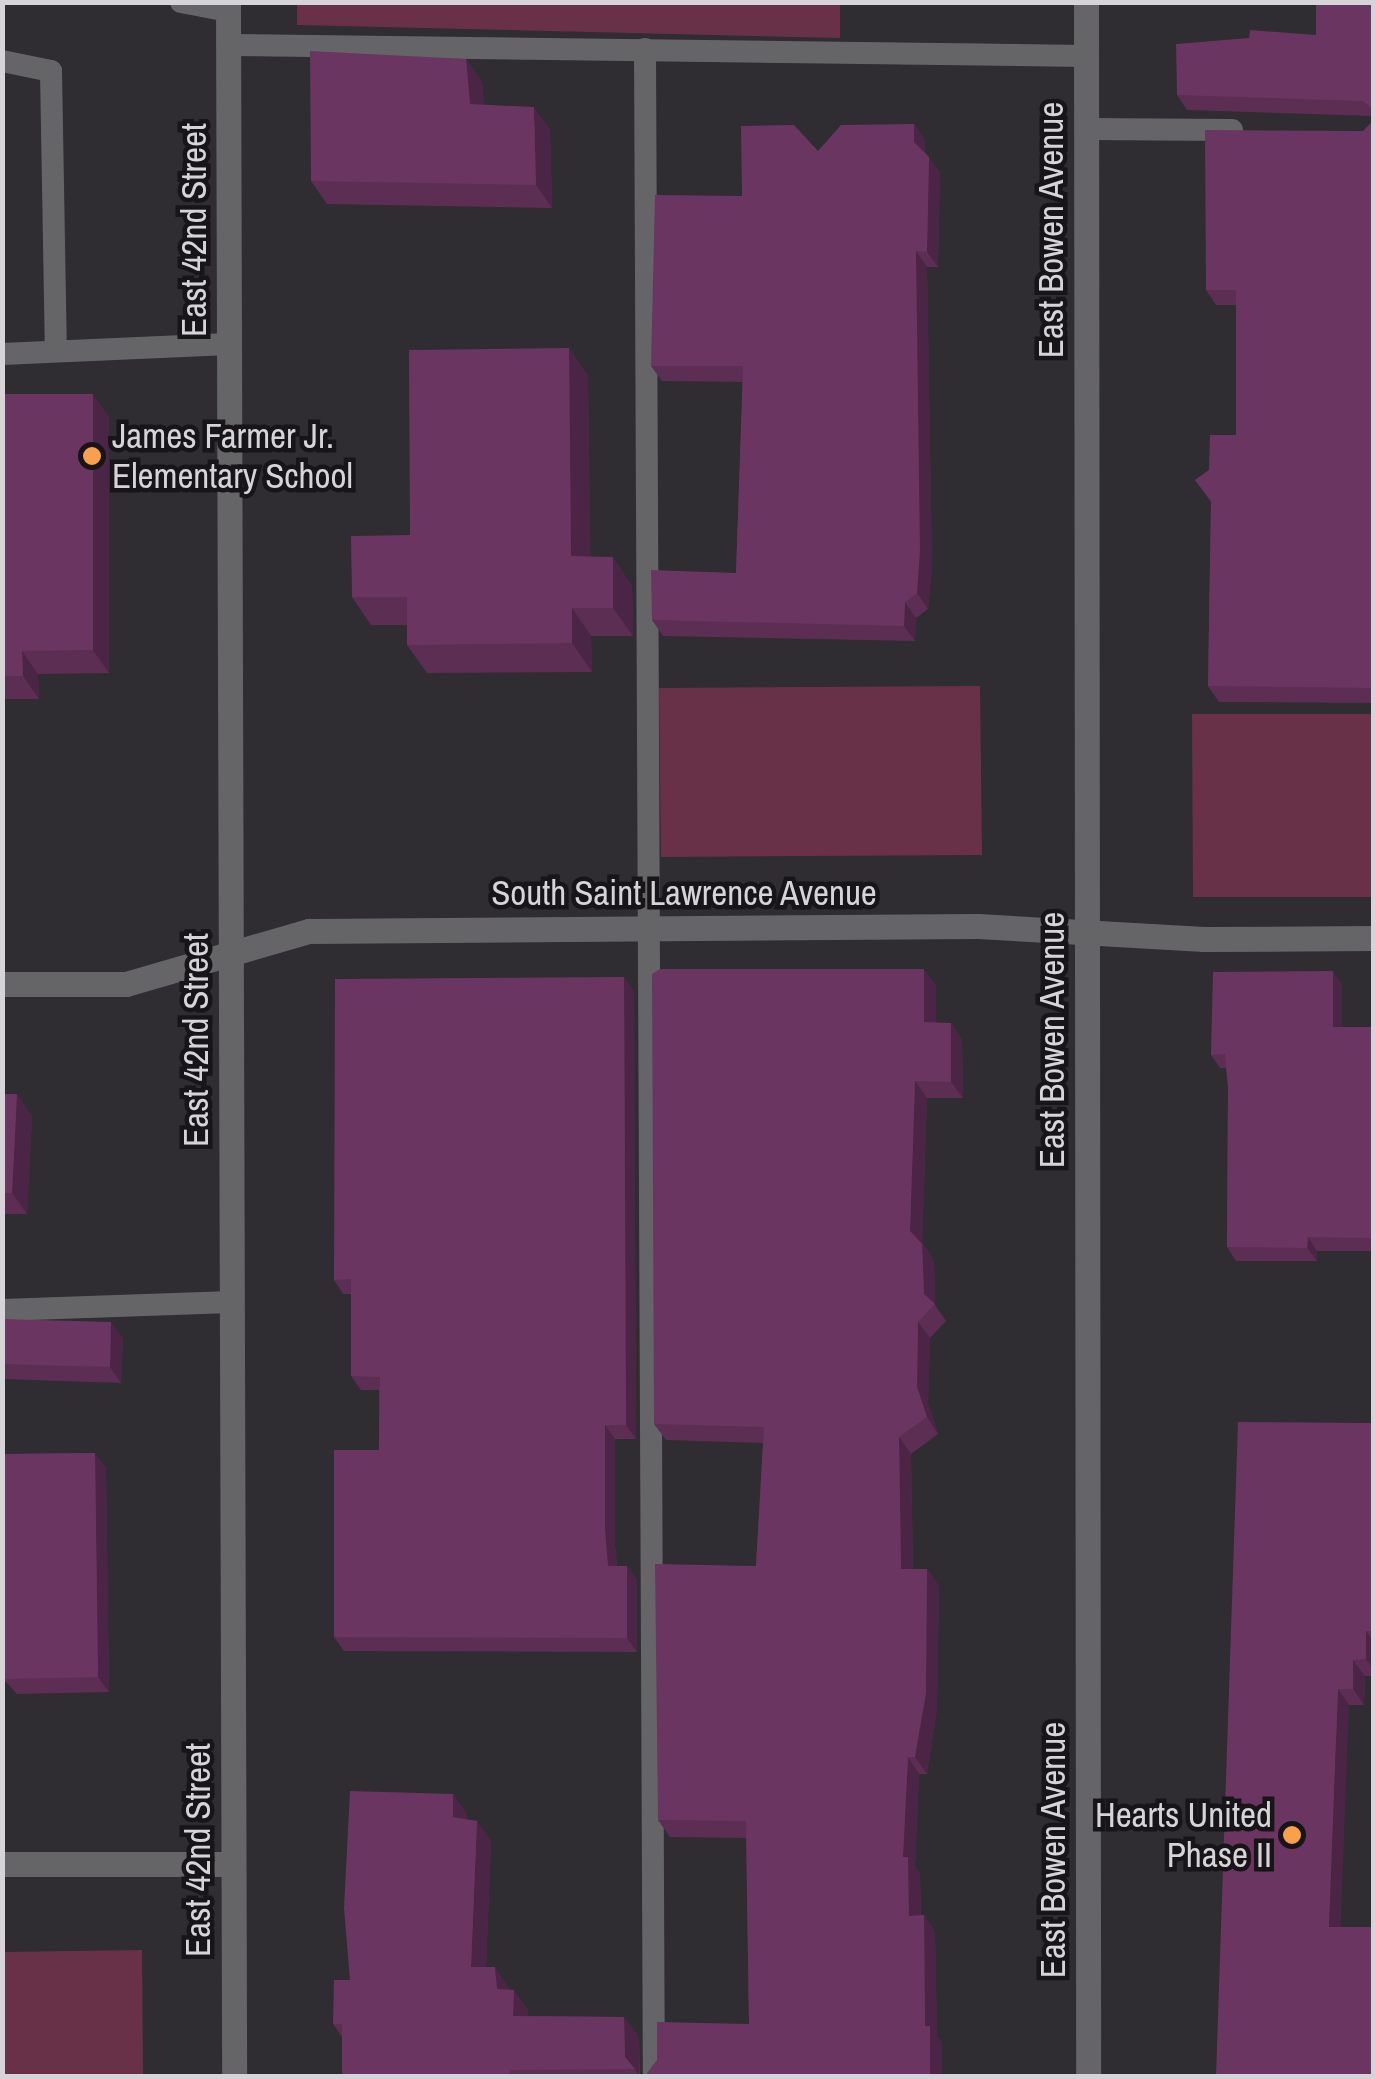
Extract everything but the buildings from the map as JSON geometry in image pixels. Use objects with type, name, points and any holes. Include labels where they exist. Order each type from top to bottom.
[{"type":"street","name":"East Bowen Avenue","points":[[1086,2],[1088,2076]]},
{"type":"street","name":"East 42nd Street","points":[[228,7],[234,2076]]},
{"type":"street","name":"South Saint Lawrence Avenue","points":[[2,984],[126,984],[309,932],[978,926],[1374,938]]},
{"type":"street","points":[[2,1864],[233,1864]]},
{"type":"lane","points":[[181,2],[228,7]]},
{"type":"lane","points":[[228,45],[1086,56]]},
{"type":"lane","points":[[645,49],[654,2076]]},
{"type":"lane","points":[[2,61],[51,70],[56,352]]},
{"type":"lane","points":[[1086,129],[1256,130]]},
{"type":"lane","points":[[2,354],[229,344]]},
{"type":"lane","points":[[2,1310],[231,1302]]},
{"type":"shaded area","points":[[297,2],[840,3],[840,38],[297,25]]},
{"type":"shaded area","points":[[980,686],[982,855],[661,857],[659,688]]},
{"type":"shaded area","points":[[1192,714],[1373,714],[1373,897],[1193,897]]},
{"type":"shaded area","points":[[142,1950],[143,2076],[3,2076],[3,1952]]},
{"type":"place","name":"James Farmer Jr. Elementary School","points":[[92,456]]},
{"type":"place","name":"Hearts United Phase II","points":[[1292,1835]]}]
